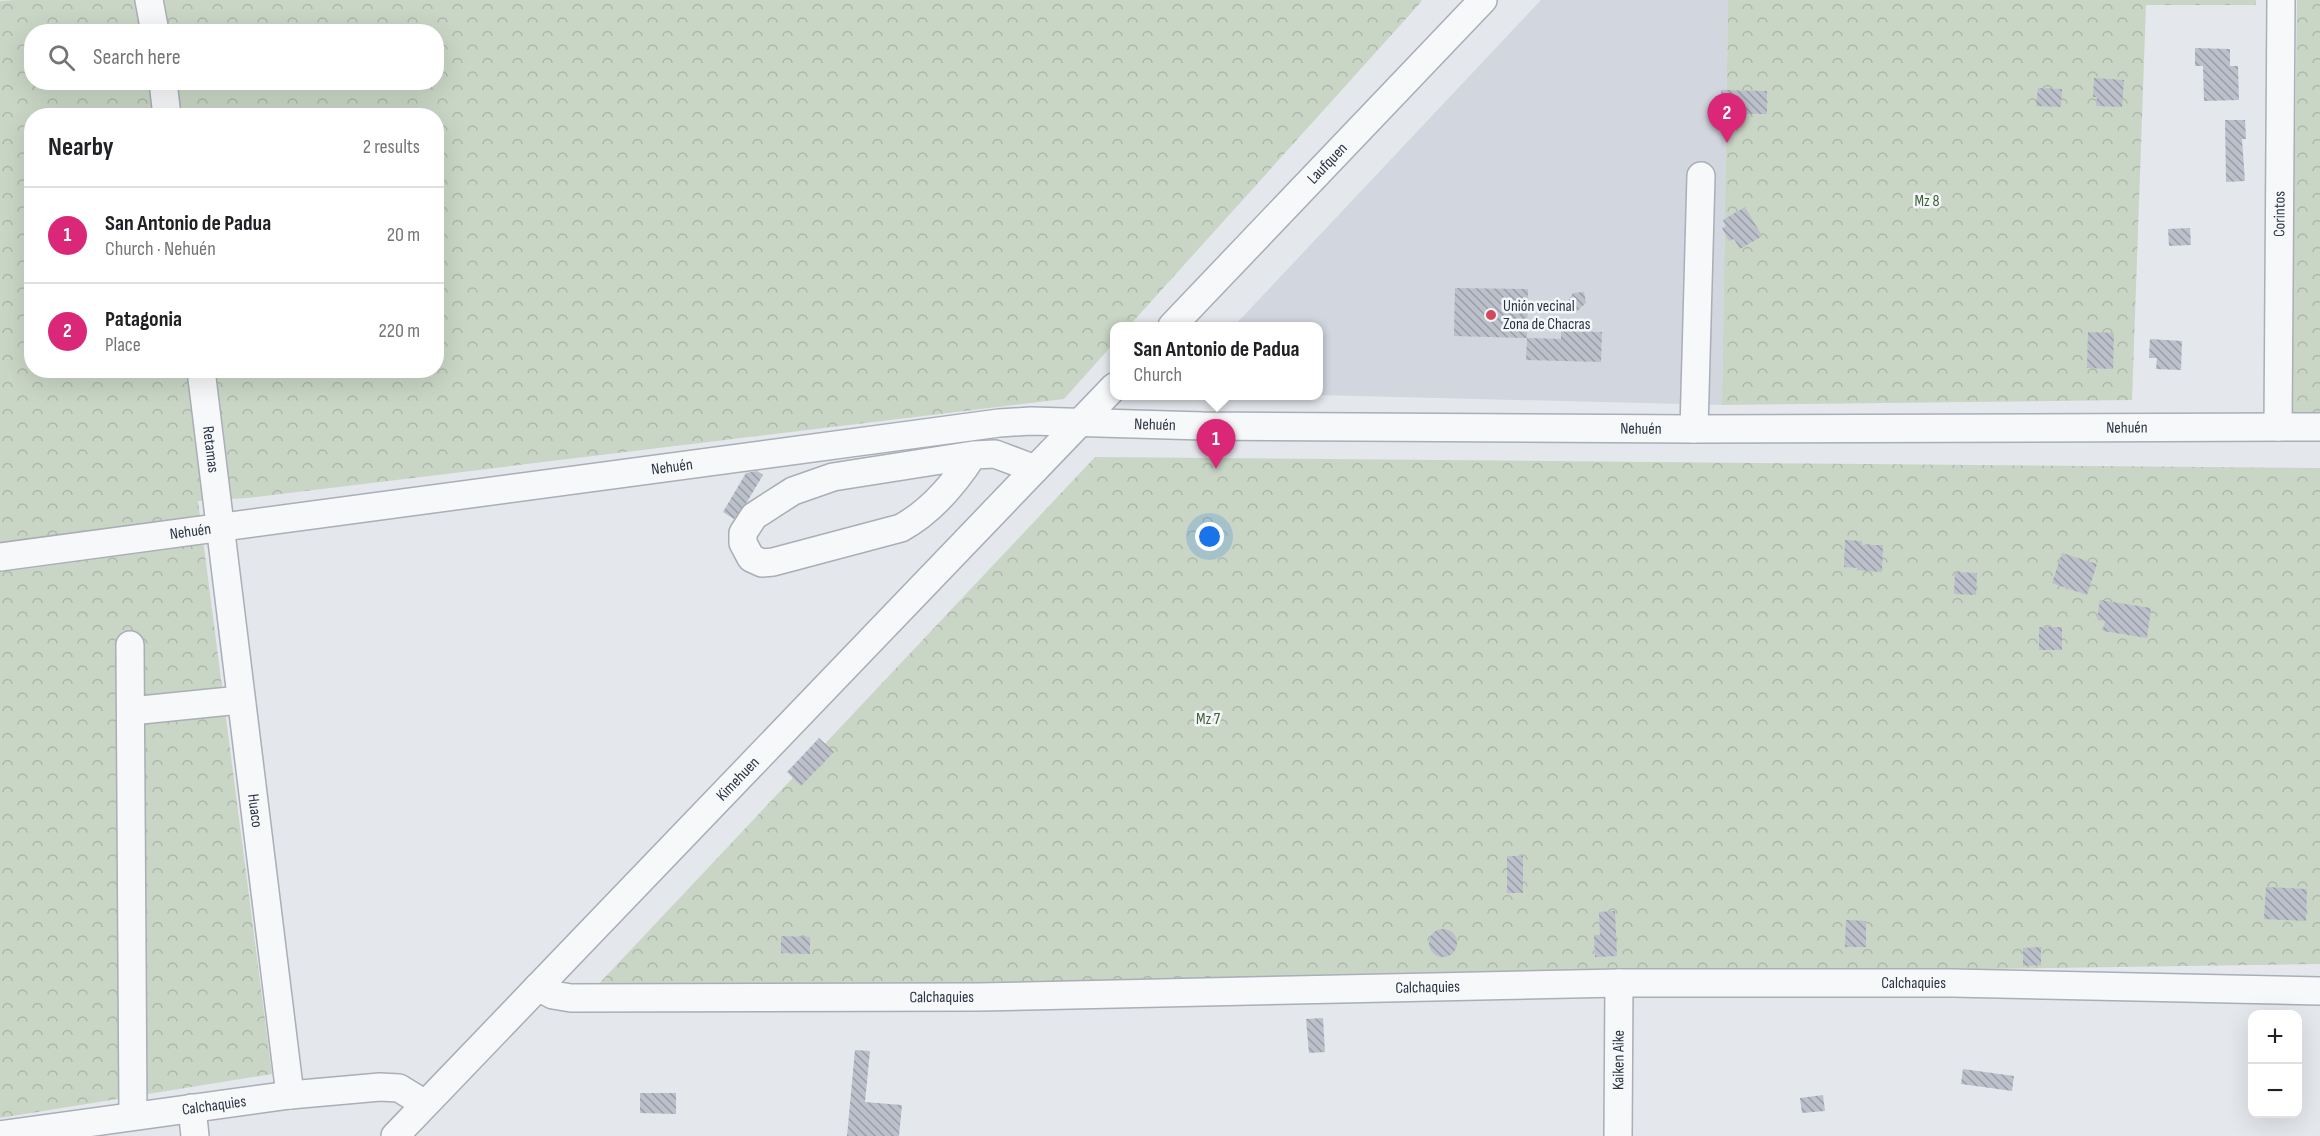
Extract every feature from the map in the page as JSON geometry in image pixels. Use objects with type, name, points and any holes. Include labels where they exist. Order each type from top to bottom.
[{"type":"street","points":[[149,0],[154,24]]},
{"type":"street","name":"Corintos","points":[[2278,427],[2281,0]]},
{"type":"street","name":"Laufquen","points":[[1177,322],[1466,6]]},
{"type":"street","points":[[164,90],[166,108]]},
{"type":"street","points":[[1694,429],[1701,176]]},
{"type":"street","name":"Retamas","points":[[202,378],[221,528]]},
{"type":"street","points":[[1081,422],[1110,391]]},
{"type":"street","name":"Kimehuen","points":[[395,1136],[1081,422]]},
{"type":"street","name":"Nehuén","points":[[0,557],[999,423],[1694,429],[2320,427]]},
{"type":"street","points":[[973,455],[961,473],[918,519],[901,528],[762,563],[751,558],[743,543],[743,533],[754,516],[792,491],[833,477],[973,455],[995,454],[1035,469]]},
{"type":"street","name":"Huaco","points":[[221,528],[223,566],[290,1095]]},
{"type":"street","points":[[130,645],[134,1116]]},
{"type":"street","points":[[131,711],[240,700]]},
{"type":"street","name":"Calchaquies","points":[[538,987],[553,995],[583,998],[989,996],[1619,983],[1952,983],[2320,991]]},
{"type":"street","name":"Kaiken Aike","points":[[1618,1136],[1619,983]]},
{"type":"street","name":"Calchaquies","points":[[0,1135],[290,1095],[380,1087],[399,1088],[425,1104]]},
{"type":"street","points":[[192,1108],[195,1136]]},
{"type":"shaded area","points":[[1541,0],[1728,0],[1722,405],[1323,395],[1323,322],[1238,322]]},
{"type":"green space","name":"Mz 8","points":[[1728,0],[2256,0],[2256,5],[2146,5],[2132,400],[1722,405]]},
{"type":"green space","points":[[2297,0],[2320,0],[2320,416],[2291,417]]},
{"type":"green space","points":[[0,1],[1422,1],[1133,322],[1110,322],[1110,347],[1064,399],[247,498],[198,501],[272,1074],[0,1118]]},
{"type":"green space","name":"Mz 7","points":[[1095,457],[2320,468],[2320,964],[593,990]]},
{"type":"building","points":[[2195,48],[2230,49],[2230,66],[2238,66],[2239,100],[2204,101],[2203,66],[2195,66]]},
{"type":"building","points":[[2094,78],[2124,80],[2122,107],[2096,106],[2097,97],[2093,97]]},
{"type":"building","points":[[2038,88],[2062,89],[2061,107],[2036,106]]},
{"type":"building","points":[[1721,90],[1767,91],[1767,114],[1742,114],[1742,125],[1720,124]]},
{"type":"building","points":[[2225,120],[2245,120],[2246,139],[2242,139],[2245,181],[2226,182]]},
{"type":"building","points":[[1745,207],[1762,236],[1740,249],[1734,239],[1729,241],[1722,228],[1726,226],[1723,220]]},
{"type":"building","points":[[2190,228],[2191,245],[2169,246],[2168,229]]},
{"type":"building","points":[[1455,288],[1528,289],[1527,338],[1454,336]]},
{"type":"building","points":[[1584,292],[1586,303],[1575,313],[1569,300],[1573,293]]},
{"type":"building","points":[[1561,331],[1602,332],[1601,362],[1526,360],[1527,338],[1561,339]]},
{"type":"building","points":[[2088,332],[2114,333],[2113,369],[2087,368]]},
{"type":"building","points":[[2150,339],[2182,341],[2181,370],[2156,369],[2157,358],[2149,358]]},
{"type":"building","points":[[757,471],[763,475],[734,519],[723,512],[746,473]]},
{"type":"building","points":[[1845,540],[1862,541],[1862,545],[1883,545],[1882,572],[1844,567]]},
{"type":"building","points":[[2062,553],[2097,564],[2087,595],[2052,583]]},
{"type":"building","points":[[1955,572],[1977,573],[1976,595],[1954,594]]},
{"type":"building","points":[[2100,600],[2151,608],[2147,638],[2103,631],[2105,621],[2097,620]]},
{"type":"building","points":[[2039,627],[2062,627],[2062,650],[2039,650]]},
{"type":"building","points":[[819,738],[834,752],[801,786],[787,772]]},
{"type":"building","points":[[1507,856],[1523,856],[1523,893],[1507,893]]},
{"type":"building","points":[[2266,887],[2307,889],[2306,921],[2264,919]]},
{"type":"building","points":[[1615,911],[1617,956],[1595,957],[1594,935],[1600,935],[1599,912]]},
{"type":"building","points":[[1846,920],[1866,921],[1866,947],[1845,947]]},
{"type":"building","points":[[1443,929],[1453,933],[1457,943],[1453,953],[1443,957],[1433,953],[1429,943],[1433,933]]},
{"type":"building","points":[[781,936],[810,937],[810,954],[781,953]]},
{"type":"building","points":[[2041,947],[2041,965],[2023,966],[2023,948]]},
{"type":"building","points":[[1323,1018],[1325,1052],[1309,1053],[1306,1019]]},
{"type":"building","points":[[855,1050],[870,1051],[865,1102],[902,1105],[899,1136],[847,1136]]},
{"type":"building","points":[[1963,1069],[2014,1076],[2012,1091],[1961,1084]]},
{"type":"building","points":[[640,1093],[676,1093],[676,1114],[640,1113]]},
{"type":"building","points":[[1823,1095],[1825,1111],[1802,1113],[1800,1098]]},
{"type":"place","name":"Patagonia","points":[[1727,143]]},
{"type":"place","name":"Unión vecinal Zona de Chacras","points":[[1491,315]]},
{"type":"place","name":"San Antonio de Padua","points":[[1216,469]]}]
